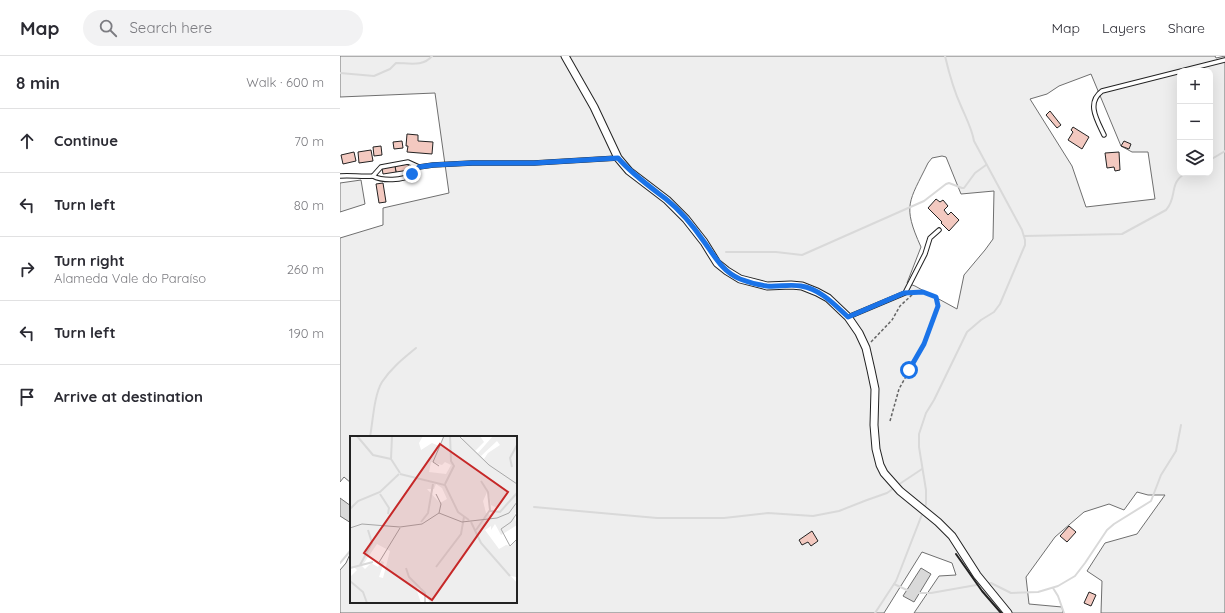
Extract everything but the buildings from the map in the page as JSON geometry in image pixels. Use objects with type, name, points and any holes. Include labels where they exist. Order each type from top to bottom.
[{"type":"street","points":[[565,56],[594,107],[618,158],[633,174],[667,200],[686,219],[717,262],[727,271],[740,279],[767,286],[802,286],[817,292],[828,298],[848,317],[866,348],[874,389],[876,449],[880,465],[884,473],[900,491],[934,518],[952,536],[977,575],[1008,613]]},
{"type":"lane","points":[[1104,135],[1094,115],[1093,108],[1097,94],[1102,91],[1225,60]]},
{"type":"lane","points":[[373,176],[381,167],[408,162],[419,167],[464,163],[534,163],[618,158]]},
{"type":"lane","points":[[340,176],[373,176],[379,179],[402,178],[412,174],[419,167]]},
{"type":"lane","points":[[848,317],[904,293],[925,254],[930,238],[939,230]]},
{"type":"path","points":[[890,422],[899,389],[924,344],[938,306],[936,297],[923,292],[904,293]]},
{"type":"path","points":[[866,348],[892,320],[900,306],[914,293]]},
{"type":"shaded area","points":[[340,56],[1215,56],[1216,58],[1225,56],[1225,613],[1101,613],[1102,581],[1087,571],[1105,543],[1137,534],[1165,495],[1148,495],[1137,492],[1124,510],[1109,504],[1084,512],[1055,537],[1026,577],[1029,604],[1062,607],[1063,613],[914,613],[939,576],[956,575],[952,563],[922,552],[884,613],[340,613],[340,570],[346,563],[350,554],[350,603],[517,603],[517,436],[350,436],[350,482],[344,477],[340,482],[340,238],[383,225],[383,208],[449,193],[435,93],[340,97]],"holes":[[[1091,74],[1121,146],[1132,152],[1148,152],[1155,199],[1086,207],[1072,166],[1030,99],[1047,94],[1059,86]],[[942,156],[946,157],[961,194],[994,191],[993,239],[964,275],[957,309],[907,283],[921,247],[911,222],[910,204],[912,196],[928,163],[932,158]]]},
{"type":"shaded area","points":[[361,180],[365,204],[340,212],[340,183]]},
{"type":"shaded area","points":[[340,498],[350,505],[350,522],[340,516]]},
{"type":"shaded area","points":[[921,568],[931,574],[914,602],[903,596]]},
{"type":"waterway","points":[[340,73],[374,76],[390,69],[396,63],[420,63],[432,56]]},
{"type":"waterway","points":[[875,613],[896,581],[926,504],[926,490],[919,447],[919,434],[926,413],[934,400],[967,332],[981,320],[994,312],[1000,304],[1025,245],[1022,230],[974,141],[958,100],[945,56]]},
{"type":"waterway","points":[[1213,158],[1225,151]]},
{"type":"waterway","points":[[726,252],[776,252],[802,255],[924,201],[946,184],[949,183],[964,188],[975,173],[986,165]]},
{"type":"waterway","points":[[1024,236],[1122,234],[1166,210],[1172,200],[1177,181],[1182,176]]},
{"type":"waterway","points":[[370,436],[375,401],[379,387],[402,359],[416,348]]},
{"type":"waterway","points":[[986,584],[991,583],[1011,593],[1038,592],[1058,586],[1075,576],[1107,530],[1151,501],[1161,475],[1176,451],[1181,425]]},
{"type":"waterway","points":[[898,485],[922,469]]},
{"type":"waterway","points":[[534,507],[657,518],[724,518],[768,513],[813,516],[839,511],[887,493],[894,488]]},
{"type":"waterway","points":[[340,563],[350,551]]},
{"type":"waterway","points":[[894,584],[909,591]]},
{"type":"waterway","points":[[917,593],[931,593],[982,584]]},
{"type":"waterway","points":[[1053,588],[1058,596],[1064,613]]},
{"type":"wall","points":[[956,554],[982,591],[1001,613]]},
{"type":"route","points":[[412,174],[419,167],[433,165],[472,163],[534,163],[618,158],[636,177],[667,200],[686,219],[717,262],[727,271],[740,279],[767,286],[802,286],[828,298],[848,317],[882,304],[904,293],[923,292],[936,297],[938,306],[924,344],[909,370]]}]
